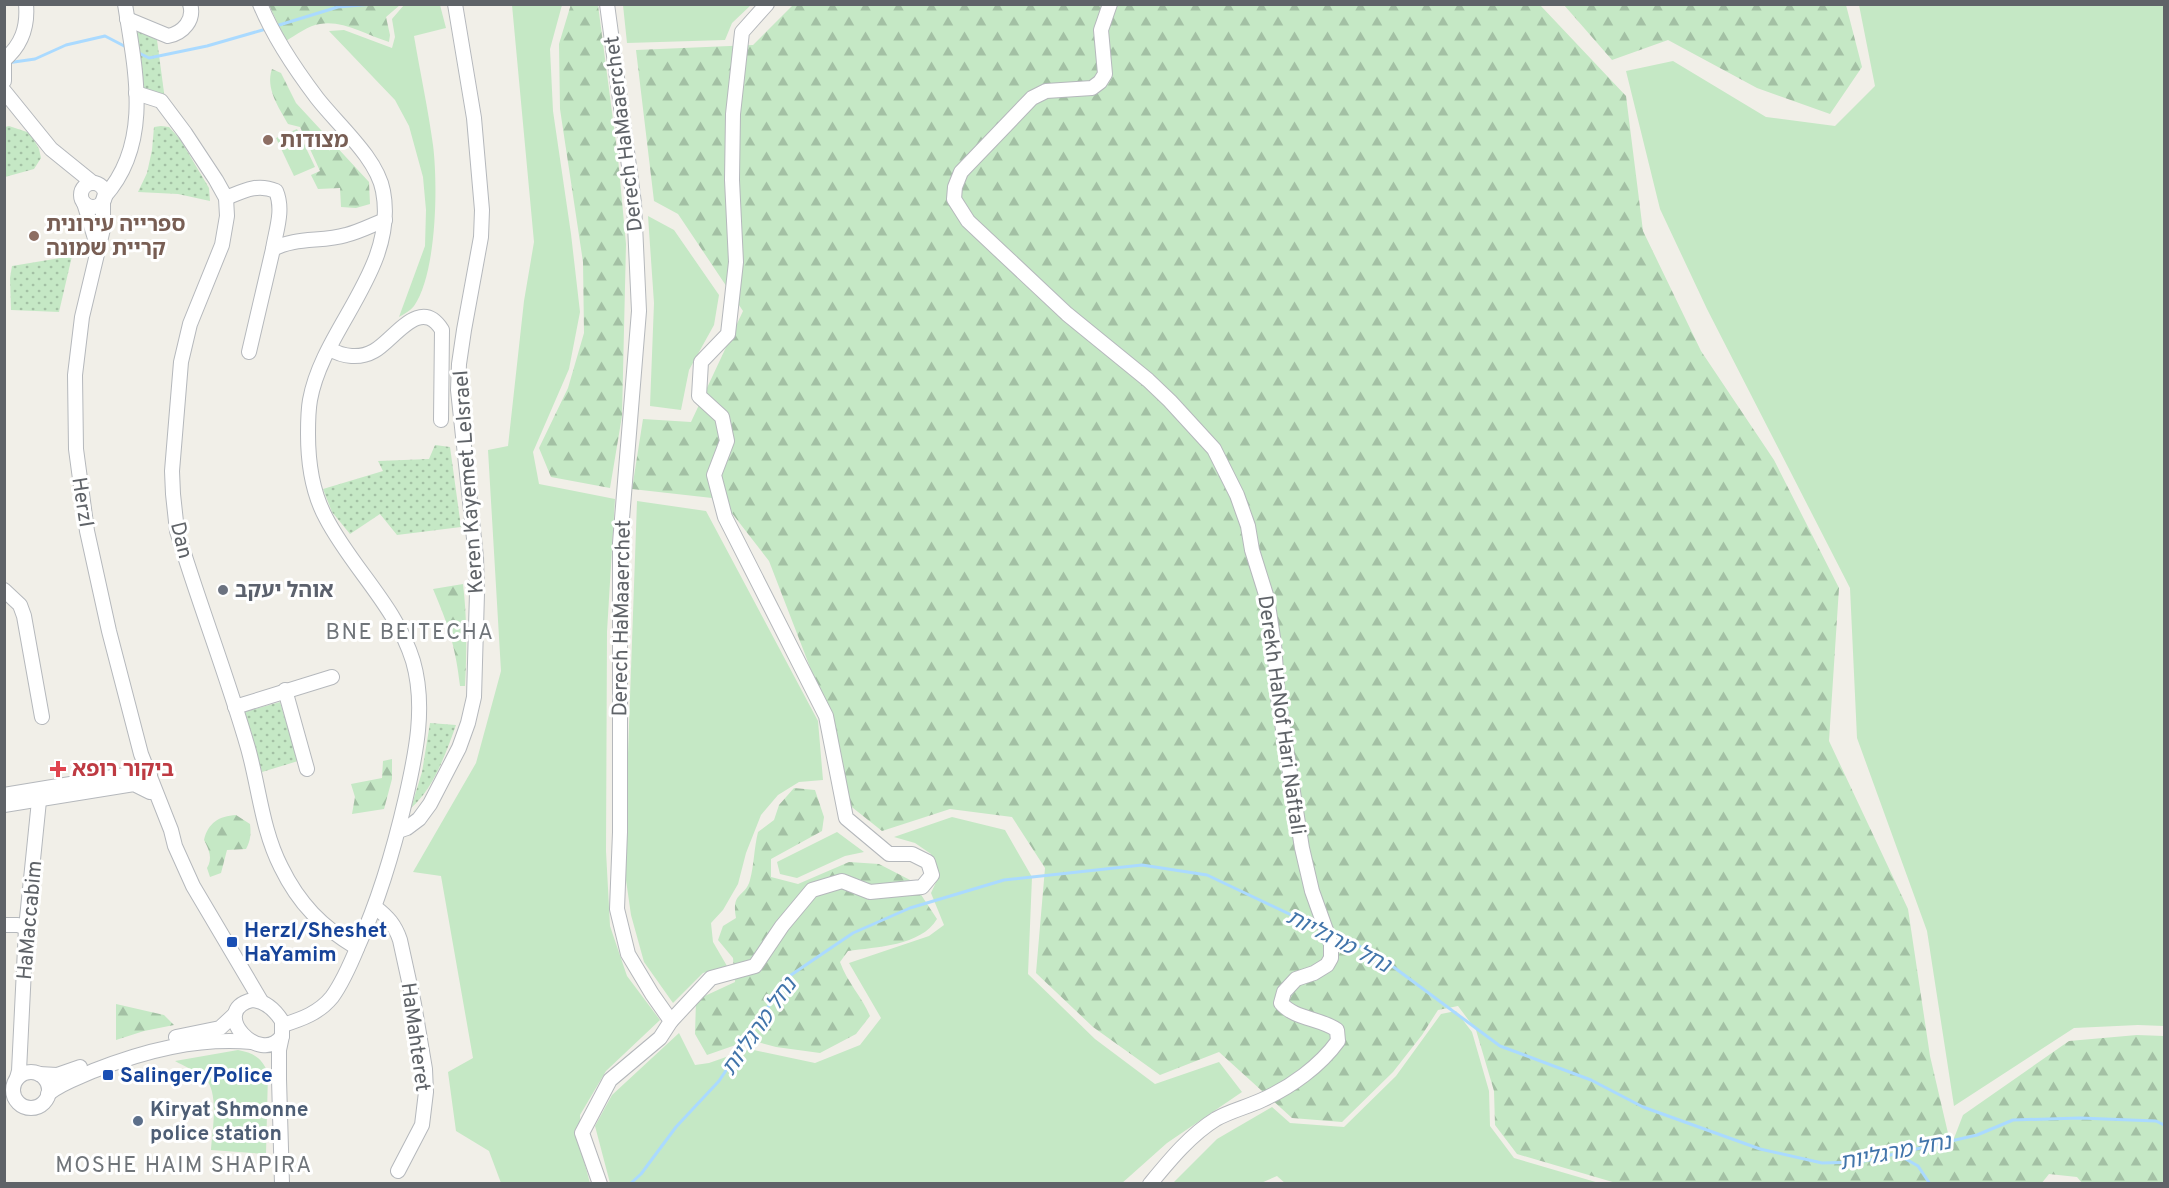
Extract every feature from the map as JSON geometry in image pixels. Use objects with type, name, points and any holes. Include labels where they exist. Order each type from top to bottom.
[{"type":"street","points":[[126,12],[168,36],[175,35],[190,21],[192,11],[190,4]]},
{"type":"street","points":[[260,4],[277,39],[317,97],[375,166],[383,190],[385,220],[377,253],[316,378],[310,400],[308,452],[318,499],[325,516],[396,620],[414,663],[420,711],[418,736],[398,831],[375,907],[333,996],[311,1016],[283,1031],[270,1045],[229,1040],[155,1050],[69,1081],[48,1094],[42,1104],[34,1108],[27,1108],[11,1101],[11,1084],[22,1074],[57,1075],[152,1041],[213,1030],[226,1024],[246,1001],[261,1001],[279,1016],[283,1031],[279,1050],[282,1184]]},
{"type":"street","name":"Keren Kayemet LeIsrael","points":[[398,831],[407,828],[419,819],[446,775],[468,723],[476,676],[476,557],[458,390],[464,330],[481,237],[482,210],[469,81],[455,4]]},
{"type":"street","name":"Derech HaMaaerchet","points":[[607,4],[634,203],[639,311],[620,543],[620,832],[616,909],[628,954],[671,1021]]},
{"type":"street","points":[[600,1184],[582,1133],[610,1080],[660,1038],[671,1021],[711,978],[755,966],[782,926],[812,890],[842,881],[870,892],[902,890],[922,887],[932,875],[928,862],[912,854],[889,854],[846,818],[826,716],[725,517],[714,475],[727,441],[722,417],[699,396],[701,362],[728,334],[736,262],[732,180],[733,114],[742,32],[767,4]]},
{"type":"street","name":"Derekh HaNof Hari Naftali","points":[[1110,4],[1101,30],[1105,74],[1100,82],[1092,88],[1046,91],[1032,98],[961,172],[955,187],[954,199],[968,221],[1067,314],[1140,373],[1170,401],[1214,449],[1234,487],[1248,526],[1252,550],[1267,598],[1274,644],[1277,690],[1296,820],[1312,891],[1331,944],[1331,958],[1327,965],[1296,980],[1284,992],[1281,1003],[1287,1010],[1327,1023],[1337,1030],[1338,1041],[1328,1056],[1303,1075],[1264,1099],[1215,1120],[1194,1136],[1150,1184]]},
{"type":"street","points":[[24,7],[27,19],[23,35],[16,48],[4,60],[5,80],[27,119]]},
{"type":"street","points":[[83,199],[94,206],[104,198],[122,170],[134,140],[137,122],[136,93],[126,12]]},
{"type":"street","points":[[136,93],[161,101],[192,142],[226,198],[255,187],[276,191],[280,209],[249,352]]},
{"type":"street","points":[[6,95],[51,149],[103,189],[104,198]]},
{"type":"street","points":[[137,122],[148,107],[156,104],[168,111]]},
{"type":"street","points":[[66,162],[76,180],[98,247]]},
{"type":"street","points":[[83,199],[86,185],[122,170]]},
{"type":"street","name":"Herzl","points":[[104,198],[103,229],[82,317],[75,381],[76,449],[87,531],[109,631],[150,792],[166,832],[193,886],[261,1001]]},
{"type":"street","name":"Dan","points":[[226,198],[222,245],[190,324],[181,362],[172,471],[172,494],[177,531],[248,749],[270,843],[296,894],[315,917],[332,933],[357,948]]},
{"type":"street","points":[[273,249],[293,242],[348,235],[385,220]]},
{"type":"street","points":[[330,349],[340,355],[374,352],[414,318],[423,317],[437,323],[442,330],[441,420]]},
{"type":"street","points":[[4,590],[20,605],[24,616],[42,717]]},
{"type":"street","points":[[235,707],[332,677]]},
{"type":"street","points":[[285,690],[307,769]]},
{"type":"street","points":[[4,805],[40,795],[146,774]]},
{"type":"street","name":"Herzl","points":[[146,774],[171,830],[175,846]]},
{"type":"street","points":[[4,795],[40,795],[134,784],[150,792]]},
{"type":"street","name":"HaMaccabim","points":[[11,1084],[19,1071],[26,928],[40,795]]},
{"type":"street","name":"HaMahteret","points":[[375,907],[389,918],[400,940],[425,1069],[424,1116],[420,1131],[398,1171]]},
{"type":"street","points":[[4,924],[26,928]]},
{"type":"street","name":"Herzl","points":[[223,938],[242,989],[242,997],[236,1011]]},
{"type":"street","points":[[236,1011],[239,1030],[270,1056],[279,1083]]},
{"type":"street","points":[[20,1049],[23,1057],[36,1073],[48,1083],[48,1094]]},
{"type":"green space","points":[[571,4],[598,5],[618,158],[626,244],[622,416],[610,488],[551,477],[539,448],[568,388],[584,333],[583,262],[560,109],[559,44]]},
{"type":"green space","points":[[623,4],[751,5],[732,23],[725,40],[627,43]]},
{"type":"green space","points":[[269,5],[400,5],[386,17],[390,35],[389,42],[346,26],[329,23],[311,26],[286,41]]},
{"type":"green space","points":[[404,5],[440,5],[446,28],[414,36],[435,162],[434,228],[422,291],[414,306],[399,317],[425,246],[426,210],[423,177],[409,126],[395,100],[329,31],[344,30],[392,48],[395,37],[392,19]]},
{"type":"green space","points":[[512,5],[562,5],[550,49],[553,111],[580,312],[569,369],[533,452],[539,484],[615,499],[607,632],[606,851],[610,926],[627,976],[660,1020],[606,1071],[580,1115],[581,1150],[590,1183],[501,1183],[489,1151],[456,1131],[448,1072],[473,1058],[441,876],[413,872],[476,763],[501,671],[488,450],[508,446],[524,301],[534,242]]},
{"type":"green space","points":[[793,5],[1540,5],[1626,96],[1643,231],[1701,351],[1774,460],[1839,588],[1829,741],[1908,909],[1930,1056],[1951,1146],[1963,1115],[2069,1041],[2137,1035],[2164,1036],[2164,1183],[2082,1183],[2077,1177],[2049,1174],[2041,1184],[1616,1183],[1517,1154],[1495,1125],[1494,1091],[1476,1030],[1458,1006],[1438,1010],[1393,1072],[1342,1122],[1292,1118],[1219,1052],[1160,1075],[1093,1027],[1036,973],[1045,868],[1012,817],[950,809],[882,831],[848,804],[830,719],[769,561],[721,499],[632,489],[643,419],[691,422],[743,311],[678,214],[654,201],[636,50],[753,45]]},
{"type":"green space","points":[[1564,5],[1846,5],[1862,67],[1830,114],[1757,88],[1668,40],[1612,60]]},
{"type":"green space","points":[[1859,5],[2164,5],[2164,1026],[2074,1028],[1954,1106],[1927,931],[1857,738],[1850,588],[1707,309],[1660,209],[1626,71],[1673,61],[1766,117],[1835,126],[1875,86]]},
{"type":"green space","points":[[134,28],[157,40],[165,100],[148,94],[142,86]]},
{"type":"green space","points":[[272,69],[281,73],[296,103],[369,182],[370,204],[356,208],[341,207],[340,188],[318,189],[311,175],[320,171],[300,127],[288,124],[274,98],[270,83]]},
{"type":"green space","points":[[9,126],[30,133],[41,158],[34,169],[5,177],[5,127]]},
{"type":"green space","points":[[154,127],[169,127],[180,139],[209,188],[210,201],[178,194],[138,192],[147,173]]},
{"type":"green space","points":[[297,129],[315,167],[294,176],[276,138]]},
{"type":"green space","points":[[648,216],[674,230],[719,295],[714,325],[689,370],[681,410],[650,406],[654,303]]},
{"type":"green space","points":[[72,256],[59,312],[11,310],[12,266]]},
{"type":"green space","points":[[435,445],[450,447],[461,527],[397,535],[380,514],[350,534],[332,512],[323,489],[383,471],[378,461],[429,459]]},
{"type":"green space","points":[[637,501],[706,511],[818,721],[823,780],[799,782],[778,795],[761,815],[746,853],[738,884],[723,910],[711,923],[713,942],[727,966],[703,973],[673,1003],[644,962],[631,915],[624,866]]},
{"type":"green space","points":[[463,584],[466,660],[465,686],[460,686],[451,636],[433,589]]},
{"type":"green space","points":[[280,702],[298,761],[262,772],[244,712]]},
{"type":"green space","points":[[430,723],[456,725],[433,780],[411,808],[422,772]]},
{"type":"green space","points":[[392,759],[392,779],[384,809],[352,814],[355,797],[351,784],[382,778],[383,761]]},
{"type":"green space","points":[[794,788],[815,790],[824,817],[822,831],[771,859],[771,877],[798,884],[849,862],[879,864],[912,881],[937,919],[930,928],[909,940],[897,944],[848,951],[840,962],[870,1016],[856,1034],[820,1053],[776,1047],[750,1040],[707,1055],[695,1034],[696,1000],[735,982],[733,958],[718,940],[723,926],[736,918],[735,903],[748,886],[758,832],[774,820],[779,805]]},
{"type":"green space","points":[[236,815],[250,824],[248,846],[246,849],[227,850],[221,873],[210,877],[207,868],[210,854],[204,840],[208,829],[224,817]]},
{"type":"green space","points":[[952,817],[1005,830],[1032,877],[1028,974],[1095,1039],[1155,1084],[1219,1062],[1242,1092],[1167,1143],[1121,1184],[610,1183],[595,1126],[612,1095],[679,1033],[695,1065],[709,1063],[749,1049],[815,1063],[860,1045],[881,1018],[849,963],[929,936],[944,925],[931,893],[937,880],[931,854],[915,843],[894,837]]},
{"type":"green space","points":[[837,832],[864,852],[845,856],[797,878],[780,874],[777,862]]},
{"type":"green space","points":[[116,1004],[164,1015],[174,1025],[116,1040]]},
{"type":"green space","points":[[1456,1011],[1472,1032],[1489,1091],[1490,1126],[1514,1158],[1599,1183],[1286,1184],[1277,1176],[1261,1183],[1173,1183],[1217,1139],[1272,1107],[1290,1123],[1344,1127],[1396,1076],[1441,1014]]},
{"type":"green space","points":[[238,1050],[257,1057],[268,1073],[266,1154],[211,1150],[214,1101],[209,1083],[201,1075],[175,1061]]},
{"type":"waterway","points":[[276,26],[338,7],[373,4]]},
{"type":"waterway","points":[[137,52],[149,58],[207,46],[266,29]]},
{"type":"waterway","points":[[7,63],[35,59],[66,45],[105,36],[128,48]]},
{"type":"waterway","name":"נחל מרגליות","points":[[630,1184],[641,1174],[676,1127],[719,1081],[788,977],[853,933],[910,908],[1004,880],[1142,865],[1207,875],[1321,929]]},
{"type":"waterway","name":"נחל מרגליות","points":[[1333,934],[1376,954],[1500,1046],[1591,1080],[1643,1107],[1760,1149],[1822,1163],[1860,1162],[1977,1135],[2013,1120],[2080,1118],[2156,1121],[2164,1125]]},
{"type":"waterway","points":[[1897,1154],[1918,1166],[1930,1184]]},
{"type":"place","name":"מצודות","points":[[268,140]]},
{"type":"place","name":"ספרייה עירונית קריית שמונה","points":[[34,236]]},
{"type":"place","name":"אוהל יעקב","points":[[223,590]]},
{"type":"place","name":"ביקור רופא","points":[[58,769]]},
{"type":"place","name":"Herzl/Sheshet HaYamim","points":[[232,942]]},
{"type":"place","name":"Salinger/Police","points":[[108,1075]]},
{"type":"place","name":"Kiryat Shmonne police station","points":[[138,1121]]},
{"type":"district","name":"BNE BEITECHA","points":[[410,631]]},
{"type":"district","name":"MOSHE HAIM SHAPIRA","points":[[184,1164]]}]
